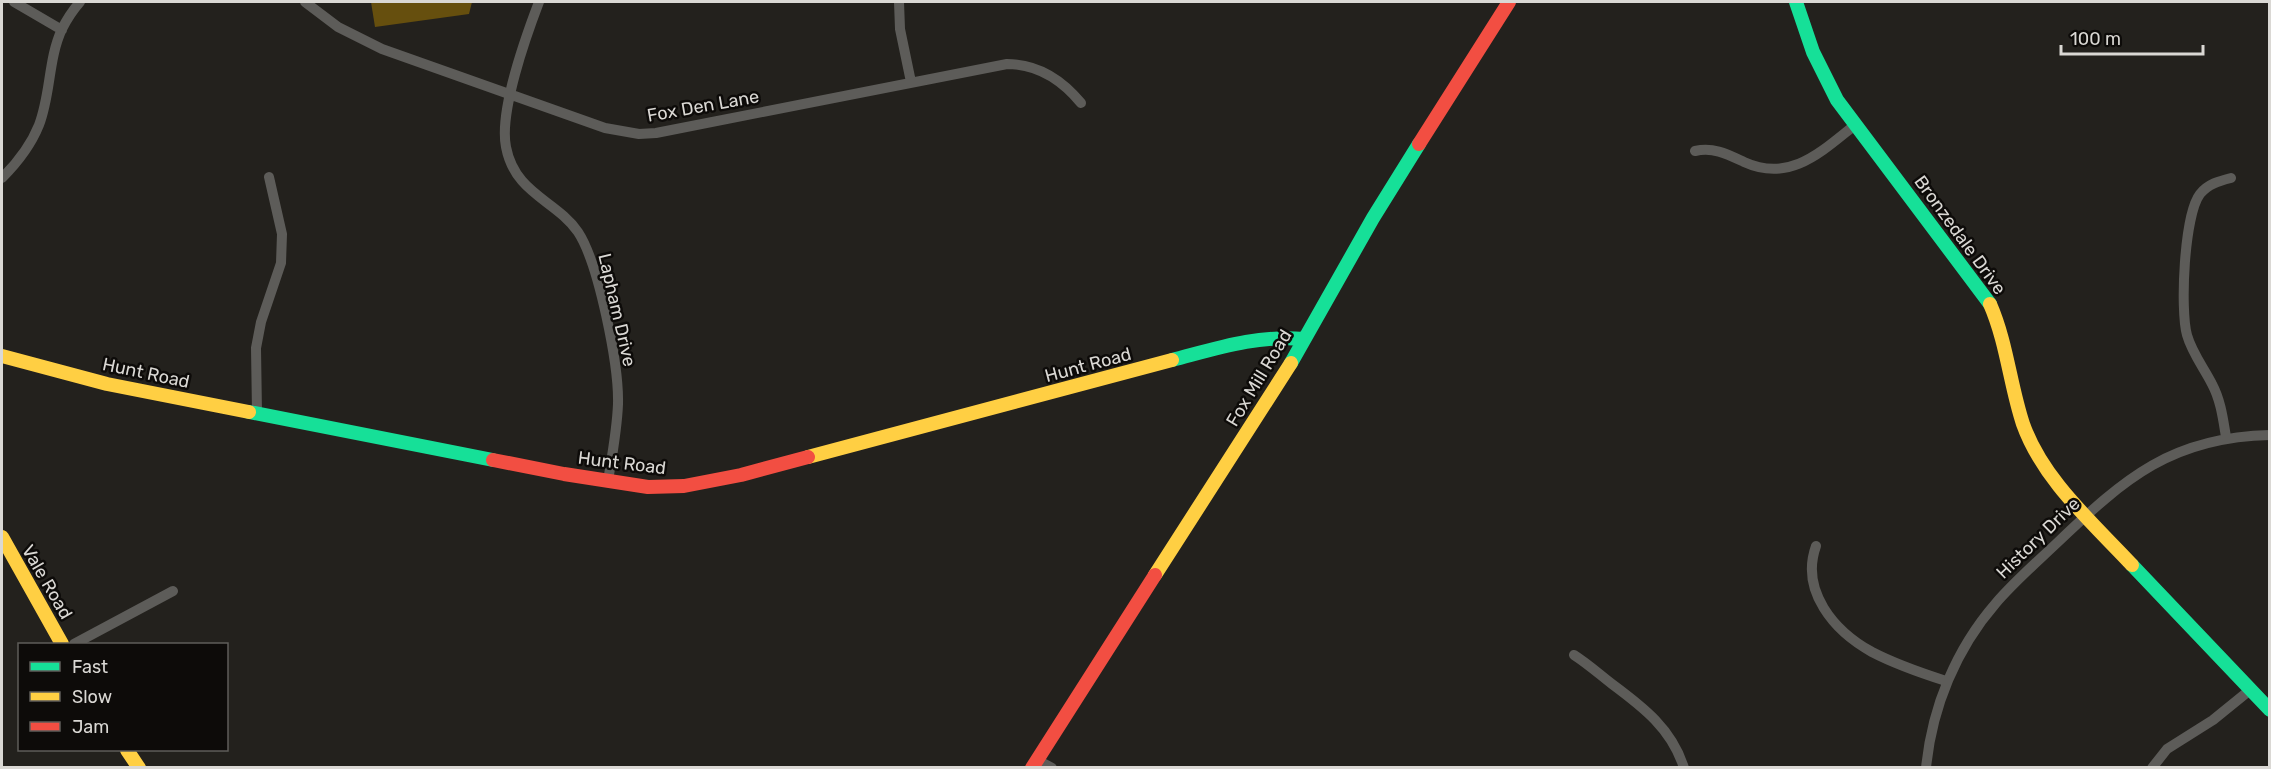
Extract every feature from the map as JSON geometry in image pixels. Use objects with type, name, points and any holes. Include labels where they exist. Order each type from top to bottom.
[{"type":"street","points":[[14,2],[62,30]]},
{"type":"street","points":[[2,178],[24,153],[39,124],[62,30],[80,2]]},
{"type":"street","name":"Fox Den Lane","points":[[305,2],[353,36],[382,49],[605,128],[639,134],[656,133],[998,65],[1016,64],[1034,68],[1068,89],[1081,103]]},
{"type":"street","name":"Lapham Drive","points":[[539,2],[511,95],[505,122],[505,139],[514,171],[533,192],[578,232],[597,280],[612,349],[618,395],[615,438],[608,481]]},
{"type":"street","points":[[899,2],[900,29],[911,82]]},
{"type":"street","name":"Fox Mill Road","points":[[1035,764],[1162,563],[1249,431],[1373,218],[1509,2]]},
{"type":"street","name":"Bronzedale Drive","points":[[1796,2],[1820,70],[1837,100],[1988,300],[2002,332],[2023,424],[2031,443],[2057,483],[2270,710]]},
{"type":"street","points":[[1695,151],[1724,152],[1753,166],[1764,168],[1791,167],[1810,159],[1855,125]]},
{"type":"street","points":[[256,413],[256,348],[261,322],[281,263],[282,234],[269,177]]},
{"type":"street","points":[[2226,437],[2217,396],[2192,348],[2182,307],[2188,240],[2196,200],[2208,186],[2231,178]]},
{"type":"street","name":"Hunt Road","points":[[2,356],[107,384],[608,481],[660,488],[706,483],[1248,340],[1278,337],[1304,339]]},
{"type":"street","name":"History Drive","points":[[1926,768],[1932,731],[1946,681],[1969,639],[1996,602],[2085,515],[2124,482],[2148,466],[2194,446],[2226,437],[2270,435]]},
{"type":"street","name":"Vale Road","points":[[2,537],[61,643]]},
{"type":"street","points":[[1816,546],[1810,567],[1814,589],[1822,605],[1838,625],[1872,652],[1946,681]]},
{"type":"street","points":[[78,643],[172,591]]},
{"type":"street","points":[[1574,655],[1662,725],[1679,752],[1684,768]]},
{"type":"street","points":[[2152,768],[2167,748],[2214,720],[2250,690]]},
{"type":"street","points":[[128,751],[139,768]]},
{"type":"street","points":[[1035,764],[1052,768]]},
{"type":"shaded area","points":[[371,2],[472,2],[469,14],[375,27]]},
{"type":"traffic: fast","points":[[1796,2],[1813,52],[1837,100],[1990,304]]},
{"type":"traffic: fast","points":[[1291,363],[1373,218],[1419,144]]},
{"type":"traffic: fast","points":[[1172,360],[1253,341],[1304,339]]},
{"type":"traffic: fast","points":[[249,412],[493,460]]},
{"type":"traffic: fast","points":[[2132,565],[2270,710]]},
{"type":"traffic: slow","points":[[1990,304],[1996,319],[2023,424],[2032,444],[2043,464],[2070,499],[2132,565]]},
{"type":"traffic: slow","points":[[2,356],[107,384],[249,412]]},
{"type":"traffic: slow","points":[[808,457],[1172,360]]},
{"type":"traffic: slow","points":[[1155,575],[1291,363]]},
{"type":"traffic: slow","points":[[2,537],[61,643]]},
{"type":"traffic: slow","points":[[128,751],[139,768]]},
{"type":"traffic: jam","points":[[1419,144],[1509,2]]},
{"type":"traffic: jam","points":[[493,460],[648,487],[684,486],[741,475],[808,457]]},
{"type":"traffic: jam","points":[[1032,768],[1155,575]]}]
